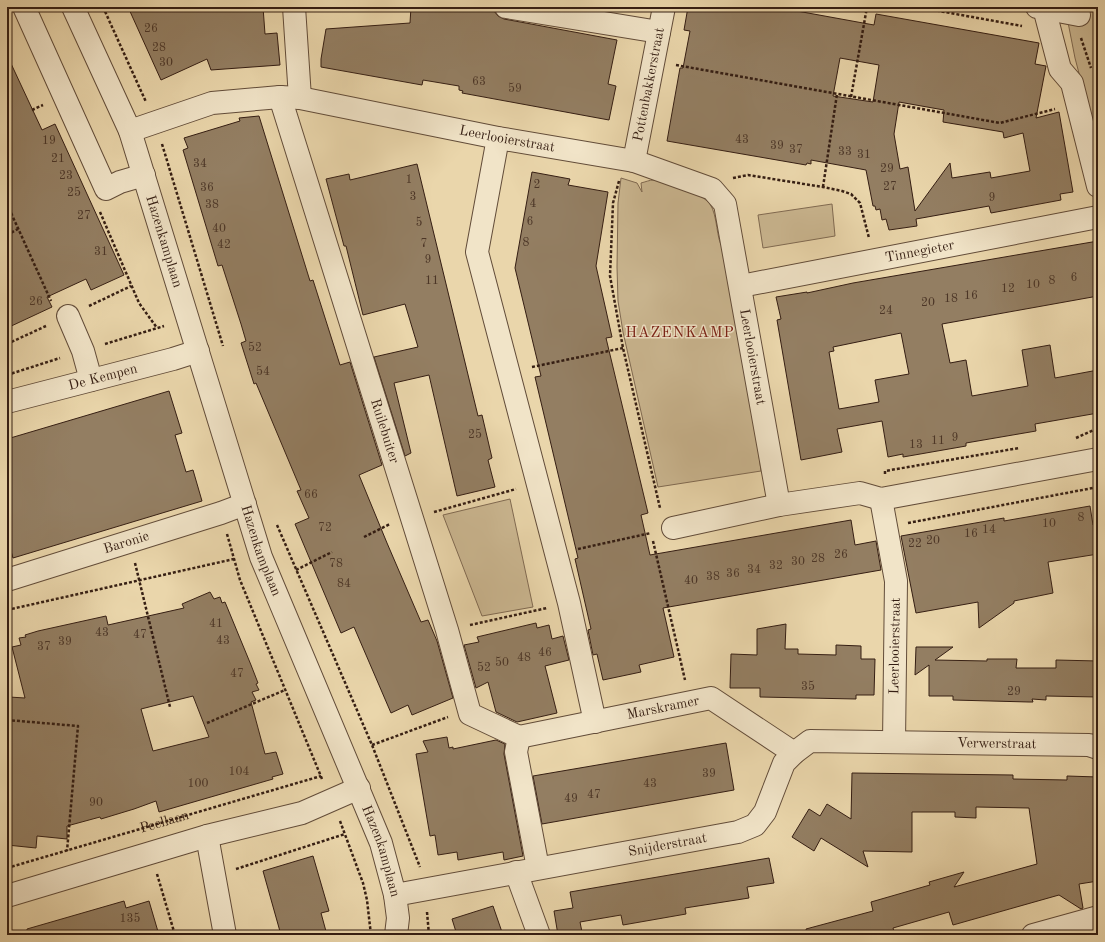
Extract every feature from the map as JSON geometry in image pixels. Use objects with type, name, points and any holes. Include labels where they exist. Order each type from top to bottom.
[{"type":"street","points":[[24,7],[106,189]]},
{"type":"street","name":"Hazenkamplaan","points":[[73,7],[130,131],[261,557],[381,843],[395,895],[400,929]]},
{"type":"street","points":[[290,98],[294,7]]},
{"type":"street","points":[[506,7],[659,32]]},
{"type":"street","name":"Pottenbakkerstraat","points":[[629,160],[664,7]]},
{"type":"street","points":[[1041,8],[1050,31],[1060,69],[1072,83],[1098,186]]},
{"type":"street","points":[[1041,8],[1079,15]]},
{"type":"street","name":"Leerlooierstraat","points":[[130,131],[212,103],[290,98],[498,138],[629,160],[712,189],[725,204],[779,505]]},
{"type":"street","name":"Ruilebuiter","points":[[290,98],[411,516],[447,630],[469,708]]},
{"type":"street","points":[[498,138],[477,252],[569,603],[595,722]]},
{"type":"street","name":"Hazenkamplaan","points":[[106,189],[120,182],[144,175]]},
{"type":"street","name":"Tinnegieter","points":[[740,286],[1098,217]]},
{"type":"street","points":[[61,311],[83,351],[91,380]]},
{"type":"street","name":"De Kempen","points":[[7,402],[174,359],[198,351]]},
{"type":"street","points":[[669,529],[779,505],[860,493],[881,499],[1098,459]]},
{"type":"street","name":"Leerlooierstraat","points":[[881,499],[896,580],[894,742]]},
{"type":"street","name":"Baronie","points":[[7,580],[222,513],[245,504]]},
{"type":"street","name":"Marskramer","points":[[519,737],[711,698],[794,753]]},
{"type":"street","points":[[469,708],[470,714],[519,737],[516,752],[538,868]]},
{"type":"street","name":"Snijderstraat","points":[[395,895],[426,888],[738,832],[755,825],[765,812],[784,764],[794,753],[810,741],[894,742]]},
{"type":"street","name":"Verwerstraat","points":[[894,742],[1089,745],[1098,748]]},
{"type":"street","name":"Peellaan","points":[[7,896],[207,836],[302,813],[359,788]]},
{"type":"street","points":[[207,836],[225,935]]},
{"type":"street","points":[[516,872],[539,935]]},
{"type":"street","points":[[1033,935],[1098,917]]},
{"type":"path","points":[[103,7],[155,122],[224,350]]},
{"type":"path","points":[[851,97],[867,7]]},
{"type":"path","points":[[917,7],[1050,31]]},
{"type":"path","points":[[1079,15],[1081,39],[1092,70]]},
{"type":"path","points":[[653,60],[1000,123],[1077,103]]},
{"type":"path","points":[[823,187],[837,94]]},
{"type":"path","points":[[556,554],[669,529],[623,348],[610,276],[613,203],[629,160]]},
{"type":"path","points":[[712,189],[725,179],[748,175],[823,187],[851,194],[860,203],[874,260]]},
{"type":"path","points":[[106,189],[105,204],[98,208],[139,303],[157,328]]},
{"type":"path","points":[[7,204],[18,229],[61,311]]},
{"type":"path","points":[[7,235],[18,229]]},
{"type":"path","points":[[508,372],[623,348]]},
{"type":"path","points":[[364,537],[411,516],[538,483]]},
{"type":"path","points":[[887,526],[1098,487]]},
{"type":"path","points":[[276,521],[372,745],[383,776],[418,859],[426,888],[429,935]]},
{"type":"path","points":[[130,541],[170,708]]},
{"type":"path","points":[[653,541],[689,702]]},
{"type":"path","points":[[296,570],[332,552]]},
{"type":"path","points":[[7,610],[234,559]]},
{"type":"path","points":[[447,630],[569,603]]},
{"type":"path","points":[[207,723],[285,690]]},
{"type":"path","points":[[372,745],[469,708]]},
{"type":"path","points":[[7,720],[78,726],[67,851],[77,876]]},
{"type":"path","name":"Peellaan","points":[[7,868],[321,776]]},
{"type":"path","points":[[214,876],[345,834]]},
{"type":"path","points":[[151,853],[175,935]]},
{"type":"shaded area","points":[[1065,7],[1098,7],[1098,146],[1075,58]]},
{"type":"shaded area","points":[[621,178],[637,183],[642,192],[641,183],[650,180],[675,185],[700,196],[710,204],[713,209],[719,239],[723,248],[756,433],[761,471],[658,487],[623,332],[618,301],[618,203]]},
{"type":"shaded area","points":[[832,204],[835,236],[763,248],[758,215]]},
{"type":"shaded area","points":[[510,499],[533,607],[482,616],[443,515]]},
{"type":"building","points":[[128,7],[263,7],[265,34],[277,33],[280,65],[211,70],[207,59],[161,80]]},
{"type":"building","points":[[411,7],[473,7],[494,11],[498,16],[504,19],[617,40],[608,84],[616,86],[609,120],[462,93],[463,91],[459,90],[459,86],[423,80],[422,85],[321,67],[326,29],[410,23]]},
{"type":"building","points":[[688,7],[775,7],[874,25],[876,14],[1039,43],[1035,64],[1046,66],[1036,118],[1059,112],[1073,192],[1060,194],[1061,200],[991,213],[989,206],[916,219],[917,226],[889,230],[886,219],[882,220],[880,209],[876,210],[875,206],[873,206],[866,170],[811,160],[811,164],[807,163],[806,165],[667,141],[680,68],[683,68],[690,31],[684,30]],"holes":[[[840,58],[879,65],[873,102],[833,96]],[[899,102],[944,110],[943,122],[1003,132],[1004,138],[1023,133],[1030,171],[991,178],[990,172],[952,178],[950,163],[915,211],[908,167],[900,169],[894,134]]]},
{"type":"building","points":[[7,55],[42,130],[55,124],[124,275],[91,290],[86,279],[47,297],[52,307],[7,328]]},
{"type":"building","points":[[259,116],[310,281],[313,280],[340,365],[350,362],[382,465],[359,475],[421,622],[428,620],[437,641],[453,698],[412,715],[408,705],[391,713],[354,627],[341,633],[295,524],[309,518],[297,491],[301,490],[256,383],[254,384],[241,343],[246,341],[241,324],[222,265],[218,266],[183,150],[188,148],[184,138],[240,121],[239,118]]},
{"type":"building","points":[[417,164],[478,416],[482,415],[492,458],[488,460],[495,487],[457,496],[429,375],[394,383],[411,453],[405,456],[374,357],[418,347],[405,304],[363,315],[346,246],[344,246],[326,179],[349,174],[350,180]]},
{"type":"building","points":[[532,172],[570,179],[568,185],[608,192],[596,266],[612,337],[606,338],[648,513],[641,515],[650,555],[851,520],[855,545],[876,541],[881,570],[663,608],[674,657],[639,665],[641,672],[603,680],[597,654],[593,655],[588,630],[591,629],[575,559],[578,558],[535,377],[541,376],[515,268]]},
{"type":"building","points":[[1098,241],[1098,296],[942,324],[950,363],[966,360],[972,396],[1028,386],[1022,350],[1050,345],[1055,378],[1098,370],[1098,413],[1035,424],[1036,431],[966,443],[966,446],[903,457],[903,454],[888,457],[882,421],[837,429],[842,452],[801,460],[777,320],[781,319],[776,297],[807,293],[853,283]],"holes":[[[901,333],[909,374],[875,380],[879,402],[839,409],[829,352],[834,351],[833,347]]]},
{"type":"building","points":[[169,391],[182,433],[175,435],[186,472],[193,470],[202,501],[13,558],[7,537],[7,439]]},
{"type":"building","points":[[1090,506],[1093,525],[1098,524],[1098,554],[1048,562],[1053,593],[1014,601],[1014,603],[979,628],[978,602],[916,613],[901,536],[1004,518],[1004,521]]},
{"type":"building","points":[[210,592],[214,599],[220,597],[222,603],[225,602],[258,683],[256,684],[259,690],[252,692],[256,700],[251,702],[265,754],[276,752],[283,774],[272,777],[273,779],[159,812],[156,801],[101,819],[100,817],[67,826],[67,839],[37,836],[36,848],[7,845],[7,768],[11,716],[7,716],[9,697],[25,698],[12,647],[21,645],[19,638],[26,637],[25,635],[38,631],[106,616],[108,625],[184,608],[182,604]],"holes":[[[193,696],[209,737],[153,751],[141,709]]]},
{"type":"building","points":[[536,623],[537,628],[549,625],[552,639],[563,636],[569,660],[545,666],[557,713],[517,722],[496,712],[488,682],[476,688],[464,645],[479,642],[477,637]]},
{"type":"building","points":[[786,624],[785,649],[798,649],[798,654],[836,655],[836,645],[861,646],[861,659],[875,659],[874,695],[856,695],[856,699],[760,697],[760,688],[730,688],[731,654],[757,655],[757,629]]},
{"type":"building","points":[[916,647],[953,647],[935,660],[987,661],[987,659],[1017,659],[1016,668],[1056,668],[1056,660],[1098,661],[1098,697],[1046,696],[1046,700],[1032,699],[1033,702],[1029,702],[953,700],[953,696],[929,696],[929,665],[915,675]]},
{"type":"building","points":[[447,737],[449,748],[453,747],[453,749],[496,740],[505,744],[504,754],[523,856],[504,860],[503,852],[458,860],[457,852],[438,855],[435,835],[430,836],[416,754],[428,752],[423,741]]},
{"type":"building","points":[[726,743],[734,790],[542,824],[533,776]]},
{"type":"building","points":[[852,773],[1013,775],[1013,779],[1067,780],[1067,776],[1098,777],[1098,881],[1079,884],[1083,908],[1081,909],[1059,895],[953,925],[949,912],[893,928],[895,935],[807,935],[806,929],[873,911],[871,902],[930,885],[929,882],[964,872],[954,887],[1037,864],[1029,808],[976,807],[976,818],[955,817],[955,812],[912,812],[912,852],[863,851],[868,867],[821,838],[814,851],[792,837],[809,809],[820,816],[827,804],[851,819]]},
{"type":"building","points":[[313,856],[329,911],[321,913],[327,935],[281,935],[263,871]]},
{"type":"building","points":[[769,858],[774,883],[747,887],[749,898],[685,908],[686,914],[623,925],[621,915],[580,922],[582,932],[558,935],[554,911],[573,908],[570,892]]},
{"type":"building","points":[[124,901],[126,908],[149,901],[159,935],[27,935],[27,929]]},
{"type":"building","points":[[493,906],[503,935],[457,935],[452,919]]},
{"type":"district","name":"HAZENKAMP","points":[[680,333]]}]
